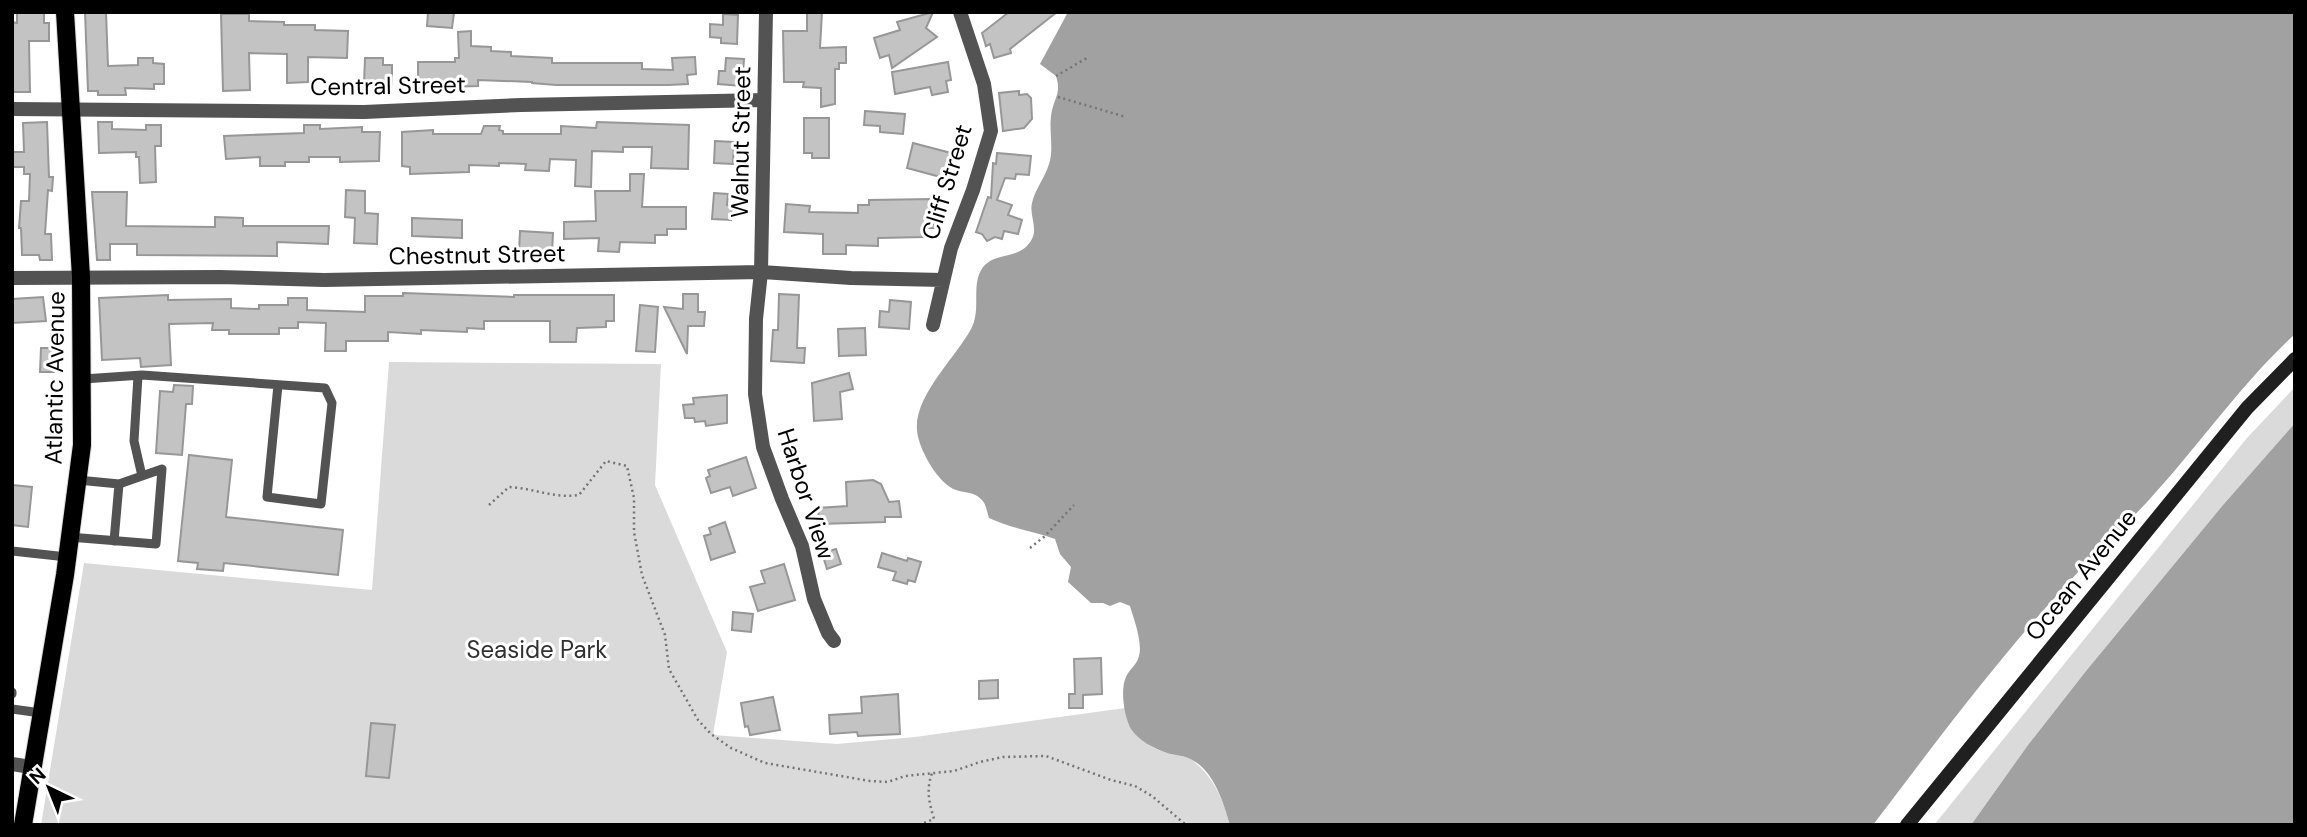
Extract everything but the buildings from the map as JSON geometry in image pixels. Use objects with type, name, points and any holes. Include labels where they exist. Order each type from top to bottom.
[{"type":"main road","name":"Atlantic Avenue","points":[[23,825],[67,557],[82,445],[81,277],[65,12]]},
{"type":"main road","name":"Ocean Avenue","points":[[1907,825],[2247,408],[2295,359]]},
{"type":"street","name":"Walnut Street","points":[[761,272],[766,12]]},
{"type":"street","name":"Cliff Street","points":[[933,325],[951,248],[991,131],[984,84],[960,12]]},
{"type":"street","name":"Central Street","points":[[12,109],[364,112],[521,104],[764,100]]},
{"type":"street","name":"Chestnut Street","points":[[12,278],[324,280],[761,272],[943,280]]},
{"type":"street","name":"Harbor View","points":[[761,272],[756,320],[755,394],[759,425],[772,474],[802,546],[814,599],[834,641]]},
{"type":"street","points":[[12,764],[31,767]]},
{"type":"lane","points":[[83,380],[138,376],[325,388],[332,403],[321,504],[267,497],[278,385]]},
{"type":"lane","points":[[138,376],[134,441],[142,476]]},
{"type":"lane","points":[[69,537],[156,544],[162,469],[119,484],[78,480]]},
{"type":"lane","points":[[114,541],[119,484]]},
{"type":"lane","points":[[12,551],[67,557]]},
{"type":"lane","points":[[12,709],[41,713]]},
{"type":"path","points":[[1056,76],[1087,58]]},
{"type":"path","points":[[1058,97],[1126,117]]},
{"type":"path","points":[[489,506],[509,487],[522,487],[563,498],[579,495],[606,461],[627,466],[634,498],[637,553],[642,575],[665,635],[669,669],[698,720],[711,734],[731,748],[765,763],[888,782],[905,776],[954,771],[1003,757],[1046,756],[1135,786],[1162,803],[1186,825]]},
{"type":"path","points":[[1030,548],[1074,505]]},
{"type":"path","points":[[919,825],[934,819],[927,786],[932,772]]},
{"type":"green space","name":"Seaside Park","points":[[389,362],[661,364],[655,485],[727,652],[713,735],[837,744],[915,737],[1125,708],[1130,725],[1144,742],[1167,753],[1189,758],[1200,767],[1221,797],[1230,825],[41,825],[84,563],[372,590]]},
{"type":"green space","points":[[2295,387],[2295,423],[2223,505],[2086,671],[2028,745],[1971,825],[1934,825],[2247,438]]},
{"type":"shaded area","points":[[1068,12],[2295,12],[2295,334],[2256,374],[2148,501],[2034,621],[1963,707],[1873,825],[1230,825],[1216,786],[1204,769],[1188,758],[1147,744],[1131,729],[1126,717],[1123,688],[1126,677],[1138,659],[1140,647],[1130,606],[1120,602],[1110,606],[1091,603],[1068,582],[1071,567],[1060,554],[1055,539],[989,518],[984,503],[978,497],[956,490],[942,481],[930,464],[918,438],[918,417],[922,404],[974,321],[979,274],[988,262],[1027,246],[1034,234],[1032,203],[1050,159],[1051,116],[1058,92],[1056,76],[1040,64]]},
{"type":"shaded area","points":[[2295,423],[2295,825],[1971,825],[2028,745],[2086,671],[2223,505]]}]
